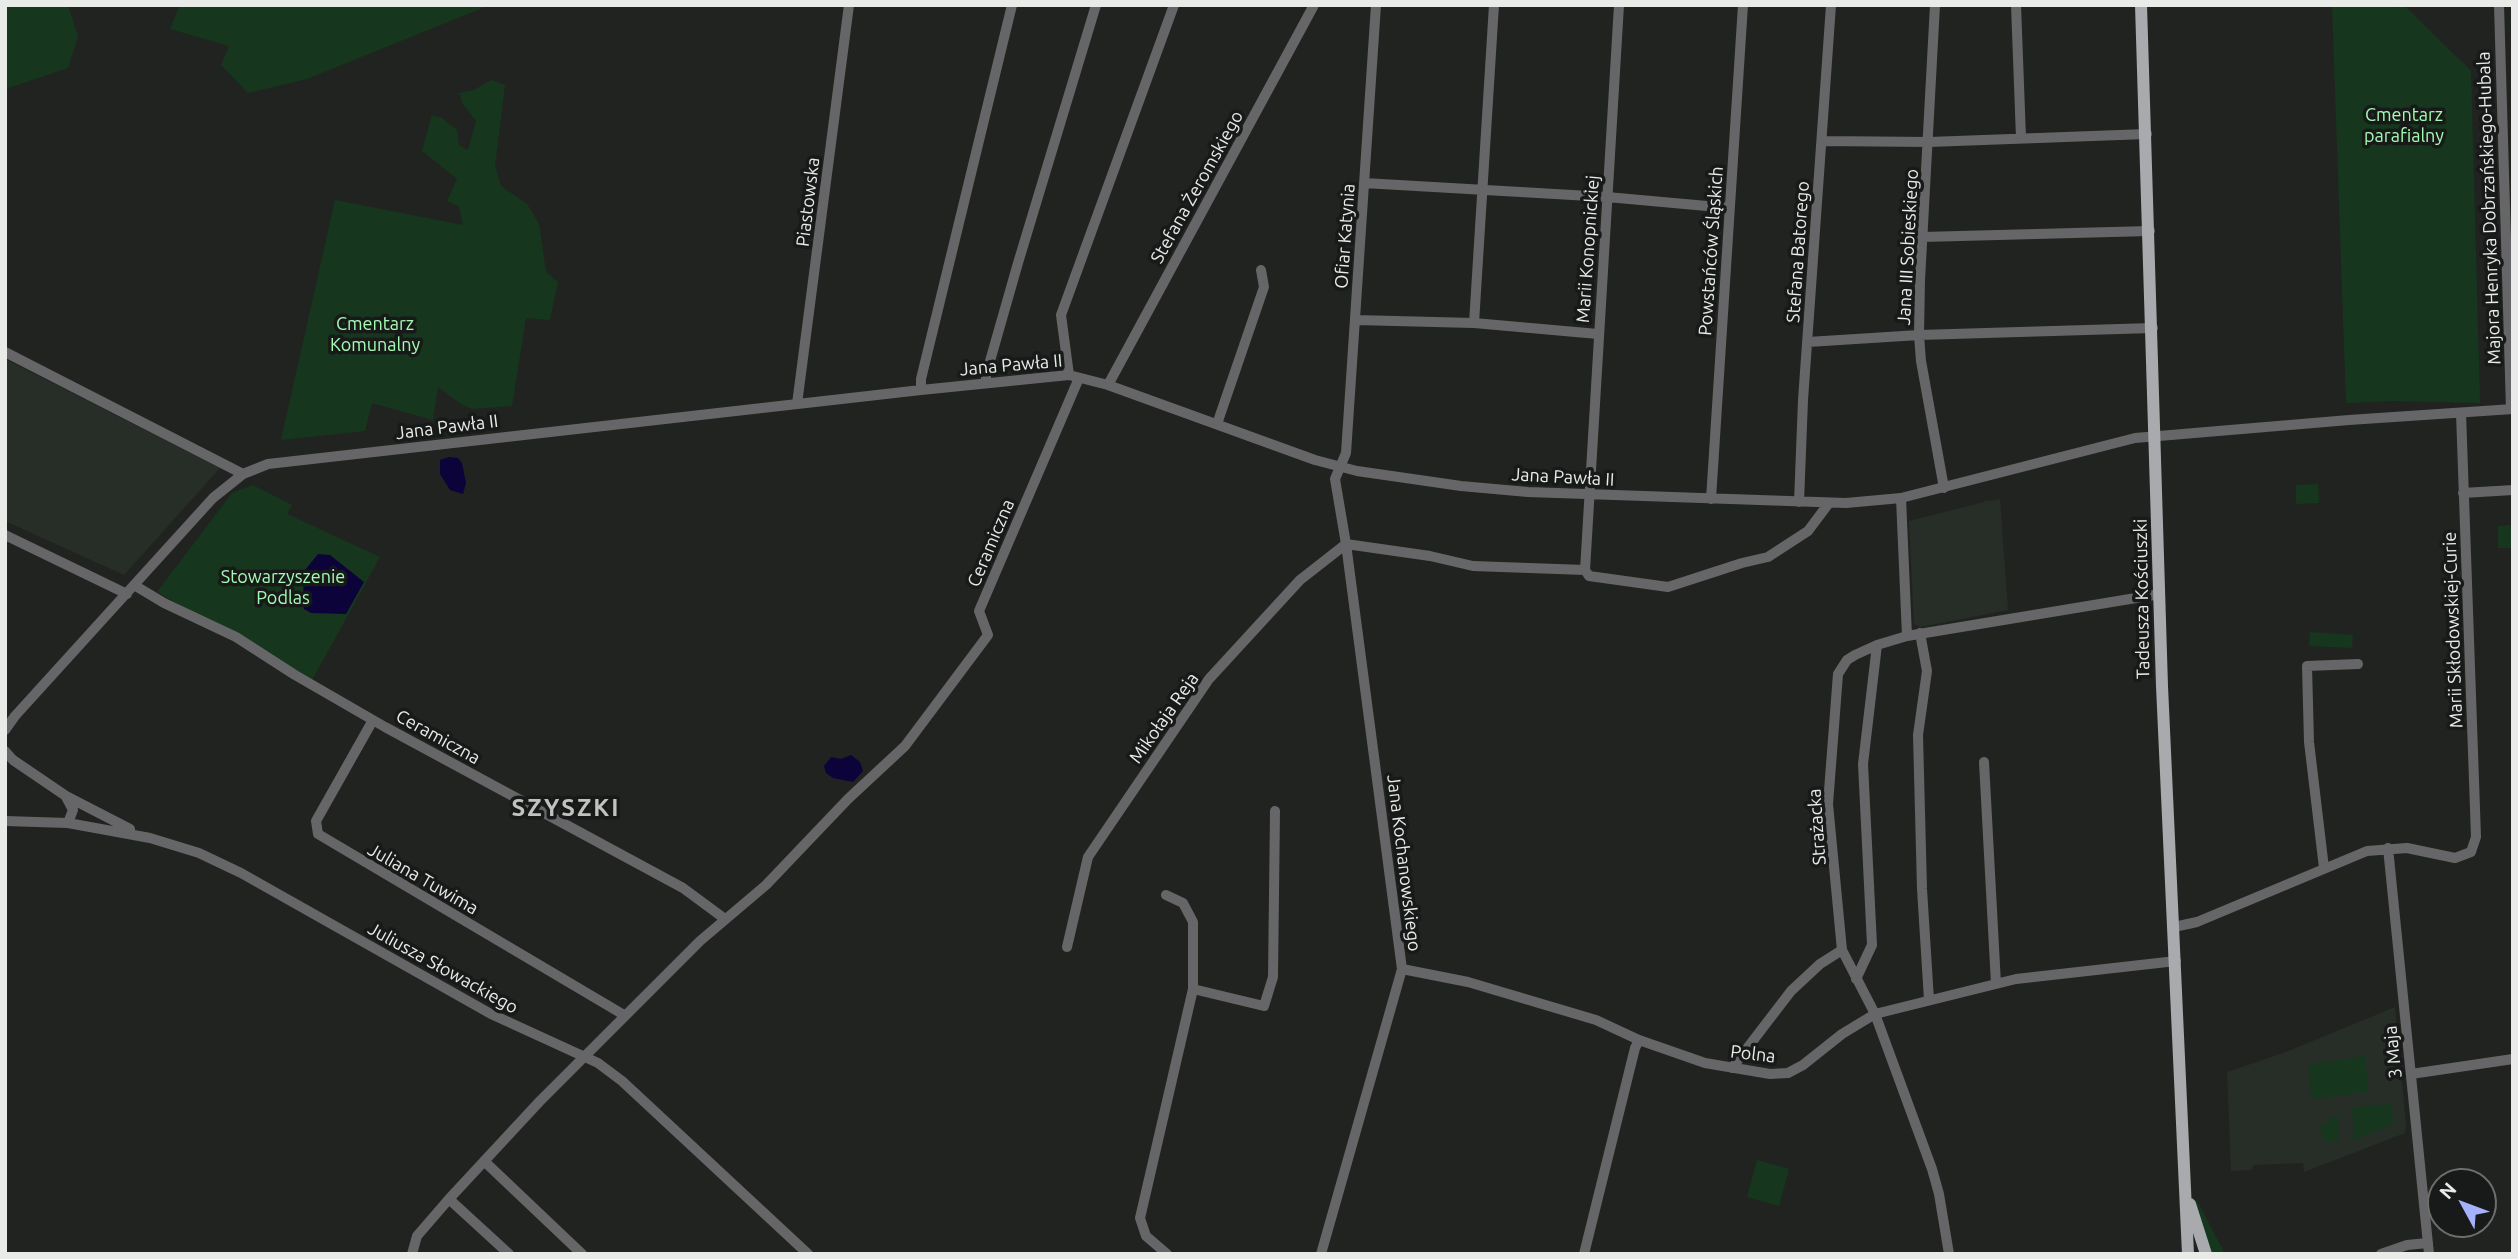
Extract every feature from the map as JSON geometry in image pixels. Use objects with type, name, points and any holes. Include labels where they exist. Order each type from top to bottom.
[{"type":"main road","name":"Tadeusza Kościuszki","points":[[2141,5],[2153,328],[2162,696],[2188,1254]]},
{"type":"main road","name":"Tadeusza Kościuszki","points":[[2186,1191],[2206,1254]]},
{"type":"street","name":"Piastowska","points":[[797,404],[849,5]]},
{"type":"street","points":[[921,390],[921,379],[1012,5]]},
{"type":"street","points":[[986,383],[986,374],[1014,275],[1096,5]]},
{"type":"street","points":[[1074,376],[1061,315],[1174,5]]},
{"type":"street","name":"Stefana Żeromskiego","points":[[1108,385],[1314,5]]},
{"type":"street","name":"Ofiar Katynia","points":[[1340,468],[1346,453],[1376,5]]},
{"type":"street","points":[[1474,323],[1494,5]]},
{"type":"street","name":"Marii Konopnickiej","points":[[1585,570],[1619,5]]},
{"type":"street","name":"Powstańców Śląskich","points":[[1711,499],[1743,5]]},
{"type":"street","name":"Stefana Batorego","points":[[1799,502],[1831,5]]},
{"type":"street","name":"Jana III Sobieskiego","points":[[1935,5],[1919,335],[1921,361],[1944,488]]},
{"type":"street","points":[[2016,5],[2021,138]]},
{"type":"street","name":"Majora Henryka Dobrzańskiego-Hubala","points":[[2499,5],[2512,409]]},
{"type":"street","points":[[1822,141],[1929,142],[2147,134]]},
{"type":"street","points":[[1364,183],[1607,197],[1730,208]]},
{"type":"street","points":[[1922,237],[2150,231]]},
{"type":"street","points":[[1217,424],[1264,287],[1261,270]]},
{"type":"street","points":[[1355,320],[1474,323],[1598,334]]},
{"type":"street","points":[[1808,342],[1919,335],[2153,328]]},
{"type":"street","points":[[5,352],[243,474]]},
{"type":"street","name":"Jana Pawła II","points":[[5,730],[213,498],[243,474],[268,464],[921,390],[1074,376],[1108,385],[1340,468],[1461,486],[1589,495],[1829,503],[1901,498],[2135,438],[2512,409]]},
{"type":"street","name":"Ceramiczna","points":[[412,1254],[417,1236],[449,1199],[624,1015],[725,919],[766,885],[848,799],[905,746],[988,635],[979,611],[1074,376]]},
{"type":"street","name":"Marii Skłodowskiej-Curie","points":[[2388,848],[2407,848],[2455,858],[2468,855],[2474,846],[2475,788],[2461,413]]},
{"type":"street","name":"Jana Kochanowskiego","points":[[1321,1254],[1402,969],[1335,479],[1340,468]]},
{"type":"street","points":[[2463,493],[2513,490]]},
{"type":"street","points":[[1901,498],[1907,636]]},
{"type":"street","points":[[1346,544],[1430,556],[1473,566],[1585,570],[1589,576],[1668,587],[1768,557],[1808,531],[1829,503]]},
{"type":"street","name":"Ceramiczna","points":[[5,535],[236,637],[295,676],[373,720],[683,888],[725,919]]},
{"type":"street","name":"Mikołaja Reja","points":[[1067,947],[1088,858],[1209,679],[1300,580],[1346,544]]},
{"type":"street","name":"Strażacka","points":[[1949,1254],[1932,1169],[1875,1014],[1842,950],[1828,804],[1836,681],[1847,660],[1877,645],[1907,636],[2160,594]]},
{"type":"street","points":[[1920,633],[1927,671],[1918,736],[1929,1000]]},
{"type":"street","points":[[1856,979],[1872,945],[1863,764],[1877,645]]},
{"type":"street","points":[[2324,868],[2309,743],[2307,666],[2358,664]]},
{"type":"street","name":"Juliana Tuwima","points":[[373,720],[316,821],[318,834],[624,1015]]},
{"type":"street","points":[[5,751],[27,771],[66,796],[150,838]]},
{"type":"street","points":[[1984,762],[1996,984]]},
{"type":"street","points":[[66,796],[73,810],[68,823]]},
{"type":"street","points":[[1193,989],[1264,1006],[1273,977],[1275,811]]},
{"type":"street","name":"Juliusza Słowackiego","points":[[5,821],[68,823],[150,838],[200,853],[230,867],[491,1014],[598,1063],[622,1081],[808,1254]]},
{"type":"street","points":[[2174,927],[2197,922],[2360,854],[2388,848]]},
{"type":"street","name":"3 Maja","points":[[2388,848],[2429,1248]]},
{"type":"street","points":[[1167,895],[1183,903],[1194,922],[1193,989],[1140,1218],[1146,1236],[1167,1254]]},
{"type":"street","points":[[1732,1068],[1791,991],[1819,964],[1842,950]]},
{"type":"street","name":"Polna","points":[[1402,969],[1468,982],[1596,1020],[1639,1040],[1705,1063],[1770,1074],[1787,1073],[1803,1065],[1842,1034],[1875,1014],[2016,979],[2176,961]]},
{"type":"street","points":[[1584,1254],[1639,1040]]},
{"type":"street","points":[[2411,1074],[2513,1059]]},
{"type":"street","points":[[484,1161],[582,1254]]},
{"type":"street","points":[[449,1199],[509,1254]]},
{"type":"street","points":[[2381,1254],[2407,1245],[2429,1248]]},
{"type":"shaded area","points":[[5,359],[220,468],[124,575],[5,521]]},
{"type":"shaded area","points":[[458,458],[462,463],[466,483],[463,494],[450,490],[440,474],[440,460]]},
{"type":"shaded area","points":[[2000,499],[2008,610],[1920,627],[1914,624],[1909,521],[1986,500]]},
{"type":"shaded area","points":[[318,554],[330,555],[364,582],[346,614],[311,613],[304,609],[303,575]]},
{"type":"shaded area","points":[[851,755],[860,762],[863,771],[853,782],[833,778],[826,773],[824,766],[831,757],[841,759]]},
{"type":"shaded area","points":[[2395,1007],[2405,1133],[2304,1172],[2303,1163],[2253,1165],[2252,1170],[2231,1171],[2227,1072],[2286,1052]]},
{"type":"green space","points":[[5,5],[68,5],[78,37],[68,68],[5,89]]},
{"type":"green space","points":[[180,5],[490,5],[307,79],[248,93],[221,65],[229,46],[170,29]]},
{"type":"green space","name":"Cmentarz parafialny","points":[[2332,5],[2391,5],[2397,8],[2404,5],[2471,71],[2480,403],[2346,403]]},
{"type":"green space","name":"Cmentarz Komunalny","points":[[491,80],[505,85],[495,166],[501,186],[527,204],[539,224],[546,272],[558,282],[550,320],[526,318],[512,406],[472,409],[438,387],[433,420],[372,403],[365,431],[281,440],[335,200],[463,225],[459,207],[447,201],[457,179],[422,151],[432,115],[442,118],[457,130],[459,145],[468,150],[476,121],[463,104],[459,93],[474,90]]},
{"type":"green space","points":[[2318,484],[2319,503],[2296,504],[2296,485]]},
{"type":"green space","name":"Stowarzyszenie Podlas","points":[[253,485],[292,505],[287,514],[380,557],[312,680],[157,592],[232,493]]},
{"type":"green space","points":[[2513,525],[2513,548],[2498,548],[2498,526]]},
{"type":"green space","points":[[2310,632],[2353,635],[2352,648],[2309,646]]},
{"type":"green space","points":[[2365,1056],[2368,1092],[2311,1099],[2309,1064]]},
{"type":"green space","points":[[2392,1104],[2393,1124],[2354,1140],[2352,1107]]},
{"type":"green space","points":[[2330,1117],[2339,1118],[2338,1142],[2323,1142],[2321,1124],[2330,1121]]},
{"type":"green space","points":[[1757,1160],[1789,1169],[1779,1206],[1747,1197]]},
{"type":"green space","points":[[2196,1200],[2225,1254],[2210,1254],[2194,1201]]},
{"type":"district","name":"SZYSZKI","points":[[566,808]]}]
